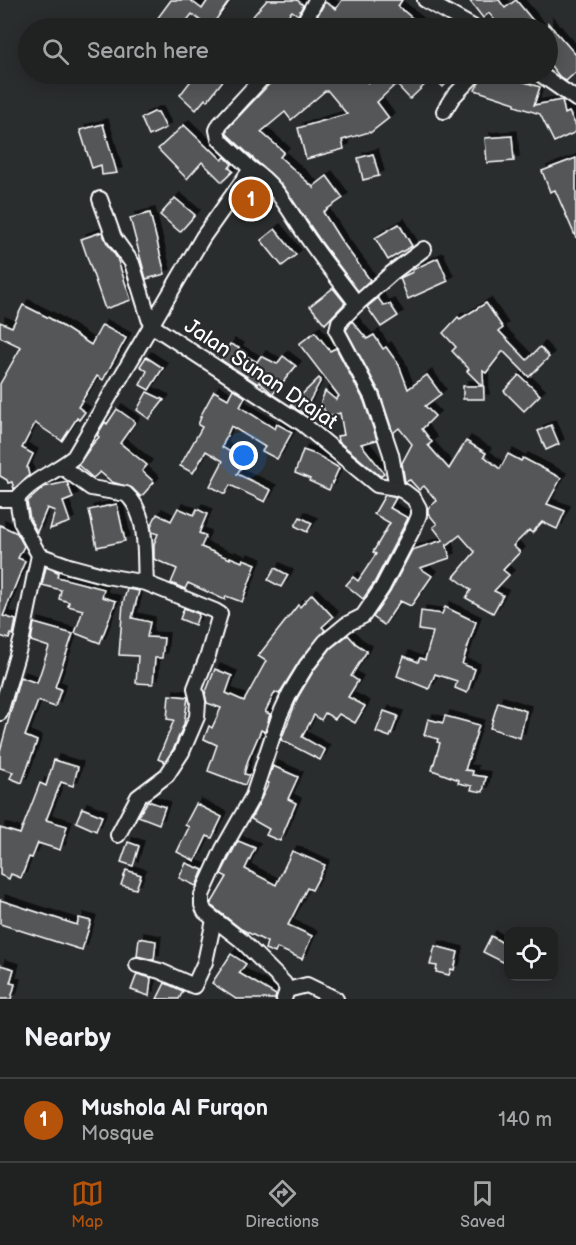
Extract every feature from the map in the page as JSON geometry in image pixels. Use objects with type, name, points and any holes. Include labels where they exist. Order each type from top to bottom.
[{"type":"street","points":[[306,18],[316,0]]},
{"type":"street","points":[[424,0],[457,18]]},
{"type":"street","points":[[257,84],[220,124],[217,130],[219,139],[250,169],[273,187],[309,241],[357,304]]},
{"type":"street","points":[[444,111],[452,98],[465,84]]},
{"type":"street","points":[[554,84],[576,99]]},
{"type":"street","points":[[0,714],[22,638],[39,555],[21,522],[17,499],[23,490],[74,458],[203,237],[250,169]]},
{"type":"street","points":[[100,199],[114,238],[132,263],[151,325]]},
{"type":"street","points":[[397,488],[391,454],[372,397],[337,331],[339,322],[357,304],[424,249]]},
{"type":"street","name":"Jalan Sunan Drajat","points":[[151,325],[303,424],[377,485],[397,488],[414,499],[419,508],[415,525],[382,588],[363,616],[347,624],[325,642],[307,665],[290,693],[279,717],[253,796],[223,849],[202,895],[205,912],[241,940],[284,983],[285,994]]},
{"type":"street","points":[[62,467],[91,488],[126,494],[131,498],[142,526],[146,583]]},
{"type":"street","points":[[0,499],[17,499]]},
{"type":"street","points":[[39,555],[106,576],[146,583],[215,610],[220,617],[195,688],[198,702],[197,717],[182,753],[167,775],[138,797],[118,835]]},
{"type":"street","points":[[137,965],[160,971],[194,986],[205,962],[214,920]]},
{"type":"street","points":[[285,994],[307,985],[336,999]]},
{"type":"building","points":[[171,0],[190,0],[202,9],[208,0],[230,0],[217,18],[197,18],[192,14],[189,18],[158,18]]},
{"type":"building","points":[[267,0],[297,0],[303,5],[298,15],[292,11],[286,18],[251,18]]},
{"type":"building","points":[[342,0],[402,0],[398,6],[412,18],[316,18],[325,2],[336,9]]},
{"type":"building","points":[[469,0],[499,0],[505,8],[516,0],[531,18],[493,18],[489,13],[483,18]]},
{"type":"building","points":[[558,34],[576,55],[576,72],[566,81],[559,76]]},
{"type":"building","points":[[188,84],[220,84],[207,101],[205,99],[196,110],[180,95]]},
{"type":"building","points":[[269,84],[396,84],[377,102],[389,118],[370,133],[342,140],[344,149],[306,159],[298,128],[347,114],[328,91],[325,91],[291,120],[285,112],[261,132],[284,152],[280,157],[314,188],[327,176],[343,198],[323,212],[370,280],[358,291],[283,186],[227,134],[227,129]]},
{"type":"building","points":[[396,84],[426,84],[410,99]]},
{"type":"building","points":[[478,84],[530,84],[540,87],[534,105],[562,100],[565,114],[569,112],[576,126],[576,132],[554,142],[540,114],[475,90]]},
{"type":"building","points":[[158,112],[166,128],[149,136],[141,118]]},
{"type":"building","points":[[103,124],[117,173],[102,175],[101,165],[92,168],[80,130]]},
{"type":"building","points":[[184,125],[222,160],[225,157],[232,164],[229,168],[233,171],[222,182],[202,162],[187,179],[158,149]]},
{"type":"building","points":[[512,136],[514,161],[487,163],[485,138]]},
{"type":"building","points":[[373,154],[379,176],[363,180],[358,158]]},
{"type":"building","points":[[576,158],[576,238],[555,190],[550,192],[542,171]]},
{"type":"building","points":[[253,182],[267,194],[262,200],[269,207],[260,218],[240,200]]},
{"type":"building","points":[[175,198],[195,215],[180,232],[160,215]]},
{"type":"building","points":[[150,213],[165,274],[146,279],[130,218]]},
{"type":"building","points":[[399,224],[412,246],[388,260],[375,238]]},
{"type":"building","points":[[275,229],[296,255],[282,266],[261,240]]},
{"type":"building","points":[[102,232],[117,258],[131,300],[105,309],[81,239]]},
{"type":"building","points":[[438,258],[448,281],[408,299],[400,278]]},
{"type":"building","points":[[333,288],[345,303],[325,324],[310,306]]},
{"type":"building","points":[[378,298],[383,305],[390,304],[398,316],[381,327],[367,307]]},
{"type":"building","points":[[486,303],[503,328],[499,331],[527,360],[540,347],[549,357],[529,377],[503,351],[486,373],[483,371],[484,399],[463,399],[463,386],[482,386],[452,351],[456,347],[443,333],[458,317],[460,319]]},
{"type":"building","points":[[23,305],[51,319],[91,345],[102,325],[126,338],[103,380],[97,376],[78,407],[85,412],[79,420],[77,418],[62,441],[35,423],[22,448],[33,454],[27,467],[29,475],[14,489],[12,482],[8,483],[0,476],[0,384],[21,347],[0,337],[0,322],[12,327]]},
{"type":"building","points":[[352,321],[367,339],[374,335],[383,349],[386,347],[399,365],[408,389],[427,375],[441,394],[425,406],[435,416],[422,429],[432,442],[428,445],[449,469],[466,441],[486,453],[484,456],[500,469],[508,454],[521,461],[523,458],[561,478],[547,504],[565,511],[557,529],[542,522],[532,533],[529,530],[513,546],[520,552],[503,570],[509,575],[494,591],[503,595],[493,613],[466,598],[471,590],[454,577],[475,552],[460,535],[447,545],[446,543],[450,558],[420,568],[432,576],[411,606],[400,601],[384,625],[373,617],[390,592],[412,550],[443,540],[433,527],[437,524],[428,513],[428,508],[437,501],[424,486],[419,490],[410,480],[405,482],[402,463],[412,444],[399,428],[393,433],[380,393],[346,330]]},
{"type":"building","points":[[315,332],[330,351],[336,348],[364,401],[377,440],[361,444],[384,473],[380,476],[338,441],[337,436],[344,435],[340,413],[327,417],[321,402],[325,391],[336,400],[339,396],[299,344]]},
{"type":"building","points":[[230,344],[239,348],[237,351],[257,362],[261,356],[277,364],[283,356],[296,366],[273,394],[259,382],[258,384],[221,360]]},
{"type":"building","points":[[146,357],[163,368],[149,390],[140,385],[147,371],[140,366]]},
{"type":"building","points":[[519,375],[540,395],[524,411],[504,391]]},
{"type":"building","points":[[319,378],[321,380],[303,413],[291,405]]},
{"type":"building","points":[[233,389],[245,397],[240,407],[275,429],[277,424],[292,432],[277,459],[262,451],[265,447],[231,426],[222,447],[245,461],[237,474],[271,490],[265,502],[230,485],[225,494],[210,486],[223,461],[206,451],[193,473],[180,466],[202,427],[198,425],[200,417],[214,391],[228,399]]},
{"type":"building","points":[[147,392],[164,400],[149,419],[137,410]]},
{"type":"building","points":[[117,409],[135,422],[120,443],[147,465],[142,471],[154,482],[141,497],[132,488],[112,482],[100,472],[93,478],[78,465],[99,437],[97,435],[105,422],[107,424]]},
{"type":"building","points":[[551,425],[559,444],[546,450],[538,431]]},
{"type":"building","points":[[303,450],[339,468],[329,490],[295,473]]},
{"type":"building","points":[[67,482],[73,498],[63,502],[70,522],[50,529],[55,511],[47,508],[37,532],[30,519],[27,502],[44,487]]},
{"type":"building","points":[[385,495],[396,498],[390,508],[408,518],[374,583],[363,599],[346,585],[353,577],[358,581],[376,554],[373,552],[390,523],[374,514]]},
{"type":"building","points":[[117,504],[125,541],[97,547],[89,510]]},
{"type":"building","points":[[178,508],[194,515],[197,509],[207,514],[199,533],[206,536],[201,547],[230,559],[230,557],[242,562],[243,559],[256,564],[242,602],[226,596],[225,600],[188,583],[185,589],[171,583],[177,569],[154,559],[154,544],[158,534],[152,532],[151,526],[157,514],[171,521]]},
{"type":"building","points":[[300,517],[312,523],[307,532],[295,526]]},
{"type":"building","points":[[0,525],[17,533],[24,546],[18,558],[25,561],[3,616],[16,620],[13,635],[11,634],[9,639],[0,636]]},
{"type":"building","points":[[46,567],[58,572],[57,577],[104,589],[102,597],[116,601],[100,643],[75,633],[83,610],[68,606],[69,602],[59,599],[61,590],[42,585]]},
{"type":"building","points":[[275,568],[288,575],[281,587],[268,580]]},
{"type":"building","points":[[127,589],[139,591],[132,618],[150,622],[147,637],[164,638],[162,658],[155,658],[153,684],[136,683],[138,656],[119,655],[123,603]]},
{"type":"building","points":[[312,594],[333,617],[322,627],[325,630],[300,660],[279,694],[275,692],[265,712],[270,714],[265,732],[261,730],[248,760],[244,774],[249,775],[245,785],[208,771],[217,745],[204,739],[209,726],[212,728],[221,708],[207,703],[205,694],[215,669],[232,676],[226,693],[244,701],[266,661],[258,656],[298,605],[300,607]]},
{"type":"building","points":[[445,607],[476,622],[462,664],[475,669],[467,693],[455,688],[457,681],[435,674],[429,689],[397,676],[404,656],[418,662],[420,658],[425,660],[433,632],[419,630],[421,611],[442,614]]},
{"type":"building","points":[[184,608],[199,614],[195,625],[180,619]]},
{"type":"building","points":[[34,623],[73,634],[55,687],[61,689],[55,707],[38,701],[25,736],[37,741],[22,783],[10,778],[13,772],[0,768],[0,751],[20,677],[37,683],[49,647],[31,641]]},
{"type":"building","points":[[348,635],[367,651],[351,676],[358,681],[348,697],[365,706],[355,723],[339,714],[335,719],[325,713],[321,720],[314,715],[302,737],[325,750],[320,760],[281,740],[298,697],[314,670],[331,648]]},
{"type":"building","points":[[169,695],[188,697],[184,724],[165,762],[158,759],[174,720],[167,719]]},
{"type":"building","points":[[498,702],[526,711],[520,738],[490,728]]},
{"type":"building","points":[[384,711],[398,716],[390,737],[376,732]]},
{"type":"building","points":[[445,716],[479,725],[465,770],[473,771],[472,775],[486,777],[483,792],[471,790],[472,786],[458,783],[459,780],[432,770],[440,743],[437,742],[438,739],[424,735],[428,719],[443,723]]},
{"type":"building","points":[[54,760],[78,767],[73,786],[61,782],[46,820],[67,826],[60,850],[38,843],[32,858],[29,857],[21,878],[11,874],[9,879],[0,875],[0,828],[20,834],[40,783],[46,786]]},
{"type":"building","points":[[273,766],[298,777],[288,799],[296,803],[280,841],[266,835],[269,829],[251,819],[269,783],[267,782]]},
{"type":"building","points":[[148,801],[165,807],[159,824],[138,816]]},
{"type":"building","points":[[196,804],[222,817],[212,838],[207,836],[195,861],[177,852],[189,827],[185,825]]},
{"type":"building","points":[[82,808],[102,816],[96,831],[76,822]]},
{"type":"building","points":[[238,841],[255,848],[245,869],[276,885],[292,851],[325,865],[312,890],[307,888],[288,925],[312,936],[302,959],[277,948],[275,953],[265,949],[267,942],[241,929],[212,906],[211,904],[227,877],[221,874]]},
{"type":"building","points":[[128,842],[139,846],[133,866],[121,862]]},
{"type":"building","points":[[186,863],[203,870],[196,886],[179,878]]},
{"type":"building","points":[[126,870],[141,875],[136,889],[121,885]]},
{"type":"building","points":[[0,900],[77,925],[79,918],[91,921],[82,950],[0,924]]},
{"type":"building","points":[[491,936],[504,944],[503,962],[483,952]]},
{"type":"building","points":[[139,938],[156,941],[154,960],[137,956]]},
{"type":"building","points":[[435,946],[458,952],[454,970],[451,969],[449,975],[436,972],[437,966],[430,965]]},
{"type":"building","points":[[231,954],[246,964],[239,973],[276,995],[275,999],[236,999],[212,983]]},
{"type":"building","points":[[0,965],[14,969],[10,983],[15,984],[11,999],[0,999]]},
{"type":"building","points":[[137,974],[151,978],[149,996],[131,990]]},
{"type":"building","points":[[165,983],[183,991],[179,999],[157,999]]},
{"type":"place","name":"Mushola Al Furqon","points":[[251,199]]}]
